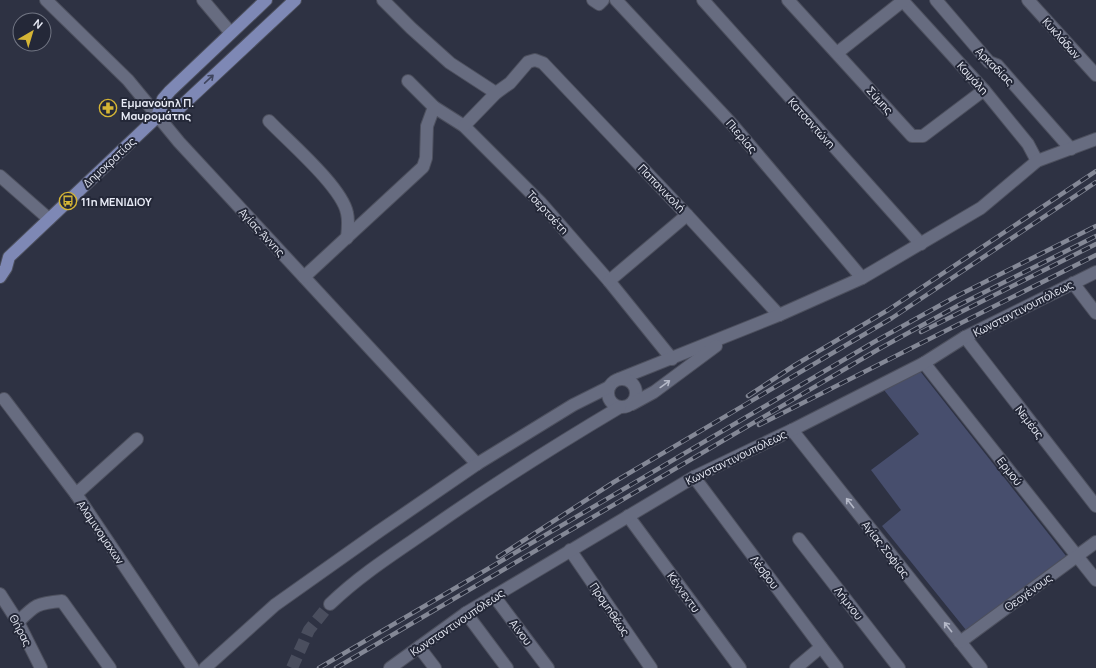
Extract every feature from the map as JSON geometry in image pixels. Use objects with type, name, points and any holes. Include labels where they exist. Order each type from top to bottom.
[{"type":"main road","name":"Δημοκρατίας","points":[[0,278],[6,268],[5,258],[49,219],[157,117],[163,99],[170,91],[230,32],[266,0]]},
{"type":"main road","name":"Δημοκρατίας","points":[[157,117],[172,114],[295,0]]},
{"type":"street","name":"Αγίας Άννης","points":[[46,0],[128,80],[157,117],[477,464]]},
{"type":"street","points":[[203,0],[230,32]]},
{"type":"street","points":[[383,0],[411,28],[450,62],[496,93],[464,126]]},
{"type":"street","name":"Πιερίας","points":[[616,0],[731,122],[862,278]]},
{"type":"street","name":"Κατσαντώνη","points":[[703,0],[921,244]]},
{"type":"street","name":"Σύμης","points":[[788,0],[912,136],[923,136],[984,90]]},
{"type":"street","points":[[837,53],[903,0]]},
{"type":"street","name":"Καψάλη","points":[[903,0],[984,90],[1028,144],[1037,161]]},
{"type":"street","name":"Αρκαδίας","points":[[936,0],[989,62],[997,65],[1071,149]]},
{"type":"street","name":"Κυκλάδων","points":[[1028,0],[1096,75]]},
{"type":"street","name":"Παπανικολή","points":[[496,93],[510,83],[528,62],[535,60],[543,63],[687,215],[779,315]]},
{"type":"street","name":"Τσερτσέτη","points":[[408,81],[434,107],[464,126],[541,203],[609,281],[672,359]]},
{"type":"street","points":[[304,277],[423,167],[426,158],[427,126],[434,107]]},
{"type":"street","points":[[269,121],[330,184],[343,201],[349,224],[347,238]]},
{"type":"street","points":[[619,379],[625,379],[635,387],[637,393],[635,399],[626,406],[614,404],[610,400],[610,387],[613,382],[619,379],[672,359],[779,315],[862,278],[981,208],[1037,161],[1096,139]]},
{"type":"street","points":[[0,176],[49,219]]},
{"type":"street","points":[[609,281],[687,215]]},
{"type":"street","name":"Κωνσταντινουπόλεως","points":[[390,668],[466,613],[694,477],[792,430],[924,363],[964,337],[1096,272]]},
{"type":"street","points":[[1073,282],[1096,313]]},
{"type":"street","points":[[330,604],[368,572],[472,500],[544,452],[654,392],[733,334]]},
{"type":"street","name":"Νεμέας","points":[[964,337],[1096,506]]},
{"type":"street","name":"Ερμού","points":[[924,363],[1096,580]]},
{"type":"street","points":[[205,668],[275,605],[477,464],[573,405],[610,387]]},
{"type":"street","name":"Αλαμινομαχων","points":[[4,399],[76,494],[194,668]]},
{"type":"street","name":"Αγίας Σοφίας","points":[[792,430],[981,668]]},
{"type":"street","points":[[76,494],[137,439]]},
{"type":"street","name":"Λέσβου","points":[[694,477],[837,668]]},
{"type":"street","name":"Κέννεντυ","points":[[628,516],[740,668]]},
{"type":"street","name":"Λήμνου","points":[[799,539],[899,668]]},
{"type":"street","name":"Θεογένους","points":[[960,642],[1096,542]]},
{"type":"street","name":"Προμηθέως","points":[[570,550],[651,668]]},
{"type":"street","name":"Θήρας","points":[[0,594],[18,622],[41,668]]},
{"type":"street","name":"Αίνου","points":[[494,596],[548,668]]},
{"type":"street","points":[[18,622],[31,608],[41,603],[62,602],[110,668]]},
{"type":"street","points":[[466,613],[507,668]]},
{"type":"street","points":[[419,647],[434,668]]},
{"type":"street","points":[[796,668],[821,647]]},
{"type":"shaded area","points":[[920,371],[1066,556],[966,630],[882,526],[901,510],[871,470],[919,434],[884,390]]},
{"type":"tunnel","points":[[292,668],[309,630],[330,604]]},
{"type":"railway","points":[[748,396],[795,365],[888,310],[1096,171]]},
{"type":"railway","points":[[498,557],[614,482],[892,318],[1096,182]]},
{"type":"railway","points":[[319,668],[874,342],[955,297],[1096,226]]},
{"type":"railway","points":[[336,668],[879,349],[959,305],[1096,236]]},
{"type":"railway","points":[[921,332],[1096,244]]},
{"type":"railway","points":[[759,425],[1096,255]]},
{"type":"place","name":"Εμμανούηλ Π. Μαυρομάτης","points":[[108,108]]},
{"type":"place","name":"11η ΜΕΝΙΔΙΟΥ","points":[[68,201]]}]
